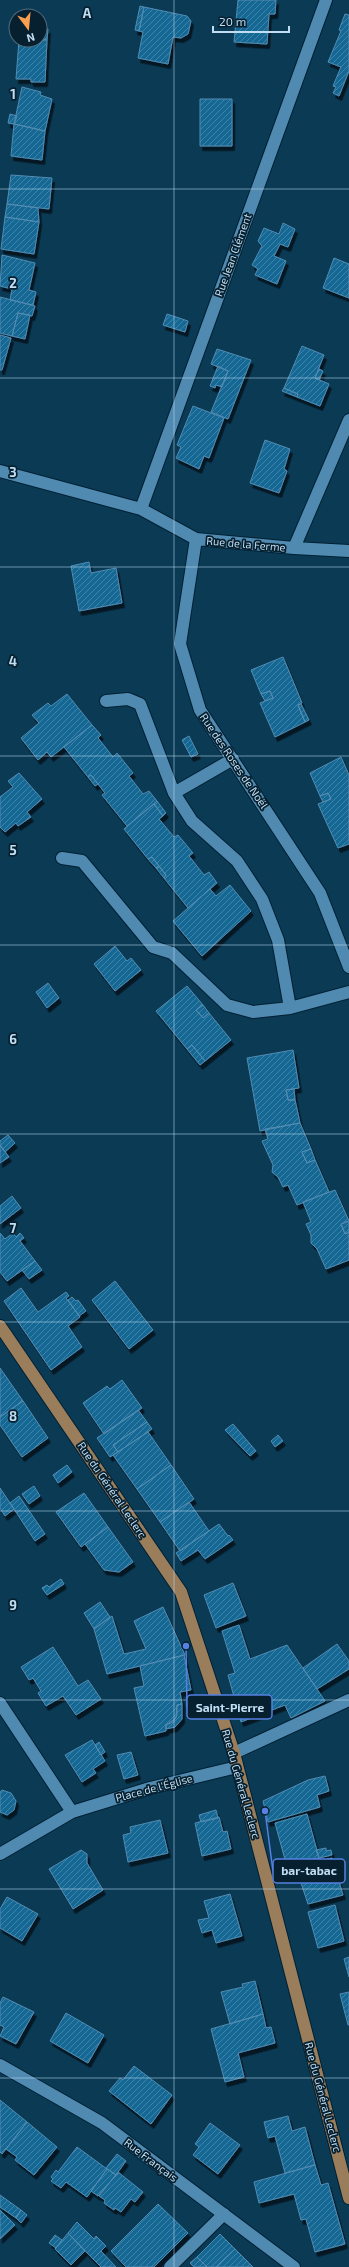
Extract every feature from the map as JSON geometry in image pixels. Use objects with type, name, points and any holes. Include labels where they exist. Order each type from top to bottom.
[{"type":"main road","name":"Rue du Général Leclerc","points":[[0,1326],[181,1592],[234,1753],[349,2198]]},
{"type":"street","name":"Rue Jean Clément","points":[[141,509],[326,0]]},
{"type":"street","name":"Rue de la Ferme","points":[[0,471],[141,509],[196,539],[294,548],[349,420]]},
{"type":"street","name":"Rue des Roses de Noël","points":[[196,539],[180,644],[200,710],[320,893],[349,967]]},
{"type":"street","points":[[294,548],[349,551]]},
{"type":"street","points":[[106,701],[128,699],[140,704],[174,793],[192,821],[237,861],[262,900],[278,940],[290,1008]]},
{"type":"street","points":[[174,793],[233,759]]},
{"type":"street","points":[[62,858],[82,861],[153,947],[172,953],[227,1005],[253,1012],[290,1008],[349,992]]},
{"type":"street","points":[[234,1753],[349,1700]]},
{"type":"street","points":[[0,1703],[72,1812]]},
{"type":"street","name":"Place de l'Église","points":[[0,1854],[72,1812],[150,1788],[237,1767]]},
{"type":"street","name":"Rue Français","points":[[0,2065],[102,2123],[294,2267]]},
{"type":"street","points":[[170,2267],[224,2214]]},
{"type":"building","points":[[238,0],[276,0],[275,14],[269,14],[267,44],[234,42]]},
{"type":"building","points":[[140,6],[144,7],[139,31],[135,30]]},
{"type":"building","points":[[144,7],[187,16],[191,21],[188,34],[181,38],[173,37],[168,64],[138,58],[143,32],[139,31]]},
{"type":"building","points":[[345,14],[349,15],[349,71],[339,96],[333,93],[336,87],[333,86],[341,67],[328,62],[341,31],[339,30]]},
{"type":"building","points":[[18,48],[47,48],[45,82],[31,82],[31,79],[16,79]]},
{"type":"building","points":[[22,87],[41,92],[40,95],[52,99],[45,131],[14,124]]},
{"type":"building","points":[[200,99],[232,99],[232,146],[200,146]]},
{"type":"building","points":[[10,114],[17,116],[14,124],[8,123]]},
{"type":"building","points":[[14,124],[45,131],[42,160],[11,156]]},
{"type":"building","points":[[11,175],[52,178],[49,209],[7,204]]},
{"type":"building","points":[[7,204],[38,208],[39,222],[5,217]]},
{"type":"building","points":[[5,217],[39,222],[34,254],[1,249]]},
{"type":"building","points":[[283,223],[295,229],[288,247],[280,244],[274,256],[286,261],[277,284],[255,275],[258,269],[252,265],[262,246],[258,241],[264,228],[279,234]]},
{"type":"building","points":[[2,255],[35,263],[29,290],[36,292],[33,305],[10,300],[12,289],[0,286]]},
{"type":"building","points":[[334,258],[349,264],[349,298],[323,288]]},
{"type":"building","points":[[0,297],[35,306],[32,316],[18,313],[12,336],[0,333]]},
{"type":"building","points":[[18,313],[30,315],[25,339],[12,336]]},
{"type":"building","points":[[167,314],[188,321],[185,332],[163,325]]},
{"type":"building","points":[[0,335],[11,338],[2,370],[0,370]]},
{"type":"building","points":[[302,346],[324,355],[315,378],[329,384],[320,406],[297,397],[298,394],[284,388]]},
{"type":"building","points":[[217,349],[251,360],[228,419],[211,412],[228,371],[211,364]]},
{"type":"building","points":[[218,366],[228,371],[222,387],[216,385],[215,388],[210,386]]},
{"type":"building","points":[[319,369],[323,371],[319,380],[315,378]]},
{"type":"building","points":[[284,388],[298,394],[297,397],[282,391]]},
{"type":"building","points":[[193,406],[224,418],[209,458],[204,456],[199,469],[176,458],[181,447],[177,445]]},
{"type":"building","points":[[265,440],[290,449],[284,469],[287,471],[279,493],[250,483]]},
{"type":"building","points":[[89,562],[91,573],[116,568],[122,603],[79,611],[71,566]]},
{"type":"building","points":[[283,657],[302,703],[298,705],[305,722],[275,737],[260,703],[273,698],[270,691],[261,694],[251,670]]},
{"type":"building","points":[[270,691],[273,698],[265,701],[261,694]]},
{"type":"building","points":[[67,694],[92,725],[51,757],[47,752],[38,760],[21,738],[39,723],[32,715],[48,703],[51,706]]},
{"type":"building","points":[[301,704],[309,720],[305,722],[298,705]]},
{"type":"building","points":[[92,725],[101,735],[98,738],[113,757],[117,753],[133,773],[129,776],[143,794],[149,791],[157,801],[127,826],[102,795],[105,793],[91,775],[88,777],[64,747]]},
{"type":"building","points":[[189,736],[198,754],[191,757],[182,740]]},
{"type":"building","points":[[341,757],[349,775],[349,844],[338,848],[318,804],[331,799],[328,793],[320,796],[310,773]]},
{"type":"building","points":[[19,773],[42,799],[27,812],[31,817],[18,826],[16,823],[5,832],[0,827],[0,797],[13,787],[8,781]]},
{"type":"building","points":[[91,775],[98,784],[95,786],[88,777]]},
{"type":"building","points":[[328,793],[331,799],[323,802],[320,796]]},
{"type":"building","points":[[157,801],[166,813],[163,816],[154,804]]},
{"type":"building","points":[[154,804],[163,816],[159,819],[174,837],[178,835],[193,853],[189,856],[204,875],[209,872],[217,883],[188,908],[164,878],[166,875],[152,857],[148,859],[124,829]]},
{"type":"building","points":[[152,857],[159,866],[156,868],[148,859]]},
{"type":"building","points":[[159,866],[166,875],[164,878],[156,868]]},
{"type":"building","points":[[230,885],[251,911],[202,956],[173,921],[210,889],[216,896]]},
{"type":"building","points":[[115,946],[127,961],[131,958],[141,970],[115,991],[94,964]]},
{"type":"building","points":[[48,983],[59,998],[47,1008],[36,992]]},
{"type":"building","points":[[187,986],[203,1005],[196,1010],[203,1018],[209,1013],[231,1040],[205,1061],[192,1045],[187,1049],[156,1011]]},
{"type":"building","points":[[203,1005],[209,1013],[203,1018],[196,1010]]},
{"type":"building","points":[[192,1045],[205,1061],[200,1065],[187,1049]]},
{"type":"building","points":[[293,1050],[299,1088],[286,1090],[288,1100],[295,1100],[300,1123],[260,1131],[247,1058]]},
{"type":"building","points":[[294,1089],[295,1100],[288,1100],[286,1090]]},
{"type":"building","points":[[300,1123],[311,1149],[302,1152],[307,1163],[315,1160],[329,1192],[297,1205],[288,1185],[283,1187],[278,1177],[272,1172],[273,1165],[262,1141],[268,1139],[265,1129]]},
{"type":"building","points":[[8,1135],[15,1143],[5,1152],[0,1145],[0,1141]]},
{"type":"building","points":[[0,1145],[9,1157],[0,1163]]},
{"type":"building","points":[[311,1149],[315,1160],[307,1163],[302,1152]]},
{"type":"building","points":[[335,1190],[349,1221],[341,1224],[345,1234],[349,1232],[349,1260],[326,1269],[317,1249],[311,1243],[311,1235],[306,1224],[311,1222],[303,1202]]},
{"type":"building","points":[[12,1196],[21,1208],[0,1224],[0,1206]]},
{"type":"building","points":[[349,1221],[349,1232],[345,1234],[341,1224]]},
{"type":"building","points":[[0,1233],[5,1239],[13,1233],[16,1237],[20,1233],[24,1238],[20,1241],[35,1261],[7,1281],[0,1272]]},
{"type":"building","points":[[35,1261],[42,1270],[29,1279],[22,1270]]},
{"type":"building","points":[[115,1281],[153,1330],[129,1349],[92,1300]]},
{"type":"building","points":[[21,1288],[38,1312],[66,1292],[69,1296],[66,1298],[80,1317],[68,1326],[82,1347],[51,1370],[4,1301]]},
{"type":"building","points":[[72,1297],[76,1301],[78,1300],[86,1311],[79,1316],[68,1300]]},
{"type":"building","points":[[0,1368],[23,1401],[0,1417]]},
{"type":"building","points":[[122,1380],[142,1408],[104,1434],[83,1403],[107,1386],[110,1389]]},
{"type":"building","points":[[23,1401],[48,1438],[22,1457],[0,1425],[0,1417]]},
{"type":"building","points":[[138,1410],[147,1422],[113,1445],[118,1452],[110,1457],[97,1438]]},
{"type":"building","points":[[147,1422],[152,1429],[118,1452],[113,1445]]},
{"type":"building","points":[[233,1424],[256,1451],[250,1456],[225,1430]]},
{"type":"building","points":[[148,1432],[171,1465],[137,1489],[113,1455]]},
{"type":"building","points":[[278,1435],[283,1441],[275,1447],[271,1441]]},
{"type":"building","points":[[67,1465],[72,1472],[58,1483],[53,1475]]},
{"type":"building","points":[[171,1465],[194,1499],[160,1522],[137,1489]]},
{"type":"building","points":[[34,1486],[40,1496],[29,1504],[22,1494]]},
{"type":"building","points":[[0,1488],[14,1509],[5,1516],[0,1508]]},
{"type":"building","points":[[84,1493],[108,1527],[81,1547],[56,1512]]},
{"type":"building","points":[[19,1496],[45,1534],[35,1541],[10,1503]]},
{"type":"building","points":[[189,1502],[209,1531],[180,1551],[160,1522]]},
{"type":"building","points":[[219,1524],[233,1540],[205,1559],[198,1550],[181,1561],[176,1553]]},
{"type":"building","points":[[108,1527],[133,1562],[119,1572],[104,1570],[85,1544]]},
{"type":"building","points":[[61,1579],[64,1584],[47,1595],[42,1588],[47,1585],[49,1587]]},
{"type":"building","points":[[233,1583],[246,1616],[216,1628],[204,1595]]},
{"type":"building","points":[[100,1602],[110,1617],[94,1629],[84,1613]]},
{"type":"building","points":[[163,1607],[185,1655],[107,1674],[94,1629],[112,1616],[124,1654],[146,1649],[134,1621]]},
{"type":"building","points":[[239,1625],[250,1659],[287,1645],[325,1701],[291,1718],[285,1705],[241,1722],[228,1675],[235,1673],[222,1631]]},
{"type":"building","points":[[337,1644],[349,1661],[349,1669],[317,1689],[303,1668]]},
{"type":"building","points":[[53,1647],[78,1686],[88,1680],[101,1699],[76,1715],[63,1696],[46,1706],[38,1693],[41,1691],[33,1678],[29,1680],[21,1667]]},
{"type":"building","points":[[184,1655],[191,1690],[180,1692],[182,1704],[177,1705],[177,1715],[173,1722],[166,1725],[166,1731],[145,1736],[134,1688],[144,1686],[140,1666]]},
{"type":"building","points":[[182,1704],[182,1719],[175,1727],[166,1729],[166,1725],[176,1718],[177,1705]]},
{"type":"building","points":[[92,1740],[105,1761],[93,1769],[96,1773],[82,1782],[65,1755]]},
{"type":"building","points":[[99,1742],[105,1752],[101,1755],[95,1745]]},
{"type":"building","points":[[131,1752],[138,1775],[124,1779],[117,1755]]},
{"type":"building","points":[[325,1776],[329,1791],[317,1795],[320,1807],[268,1822],[263,1801],[308,1780]]},
{"type":"building","points":[[2,1790],[11,1793],[16,1801],[14,1810],[7,1815],[0,1812],[0,1792]]},
{"type":"building","points":[[216,1810],[218,1818],[201,1822],[199,1815]]},
{"type":"building","points":[[307,1814],[319,1858],[287,1867],[275,1823]]},
{"type":"building","points":[[219,1817],[223,1832],[227,1831],[231,1849],[202,1856],[195,1823]]},
{"type":"building","points":[[160,1820],[168,1853],[128,1862],[123,1835],[131,1833],[130,1827]]},
{"type":"building","points":[[326,1848],[326,1851],[331,1850],[332,1855],[319,1858],[316,1850]]},
{"type":"building","points":[[81,1850],[87,1854],[87,1863],[103,1890],[73,1909],[49,1869]]},
{"type":"building","points":[[332,1858],[343,1895],[308,1904],[296,1868]]},
{"type":"building","points":[[230,1894],[242,1936],[216,1943],[212,1930],[202,1933],[198,1920],[209,1918],[204,1901]]},
{"type":"building","points":[[7,1897],[38,1914],[22,1941],[0,1928],[0,1909]]},
{"type":"building","points":[[335,1905],[344,1941],[318,1948],[308,1912]]},
{"type":"building","points":[[349,1957],[349,1977],[344,1959]]},
{"type":"building","points":[[255,1981],[263,2014],[230,2024],[221,1992],[243,1987],[242,1984]]},
{"type":"building","points":[[349,1992],[349,2025],[348,2025],[340,1994]]},
{"type":"building","points":[[3,1997],[34,2012],[16,2044],[0,2036],[4,2027],[0,2025],[0,2003]]},
{"type":"building","points":[[66,2013],[104,2035],[88,2063],[50,2041]]},
{"type":"building","points":[[263,2014],[266,2028],[271,2027],[275,2043],[238,2053],[244,2077],[225,2082],[211,2029]]},
{"type":"building","points":[[134,2066],[172,2095],[151,2124],[109,2091],[120,2078],[123,2080]]},
{"type":"building","points":[[0,2100],[27,2122],[2,2154],[0,2152]]},
{"type":"building","points":[[288,2116],[292,2131],[305,2127],[315,2165],[285,2173],[275,2136],[268,2138],[264,2122]]},
{"type":"building","points":[[27,2122],[57,2147],[34,2175],[15,2160],[17,2157],[6,2149]]},
{"type":"building","points":[[210,2123],[240,2145],[218,2174],[193,2155],[199,2147],[195,2144]]},
{"type":"building","points":[[77,2147],[107,2169],[87,2197],[66,2182],[61,2188],[51,2181],[53,2179],[51,2177],[56,2170],[58,2172]]},
{"type":"building","points":[[117,2154],[126,2161],[116,2175],[106,2168]]},
{"type":"building","points":[[315,2165],[321,2185],[328,2183],[345,2244],[315,2252],[306,2219],[301,2220],[294,2194],[259,2203],[254,2182]]},
{"type":"building","points":[[107,2169],[116,2175],[98,2196],[91,2191]]},
{"type":"building","points":[[118,2172],[143,2192],[135,2202],[131,2199],[121,2212],[115,2208],[114,2210],[104,2203],[105,2200],[99,2196]]},
{"type":"building","points":[[0,2195],[21,2210],[16,2218],[0,2207]]},
{"type":"building","points":[[158,2204],[188,2233],[154,2267],[126,2267],[111,2251]]},
{"type":"building","points":[[0,2210],[15,2225],[0,2239]]},
{"type":"building","points":[[21,2210],[27,2215],[21,2223],[16,2218]]},
{"type":"building","points":[[77,2222],[94,2239],[96,2236],[106,2246],[93,2259],[68,2233]]},
{"type":"building","points":[[68,2233],[85,2251],[71,2265],[55,2249]]},
{"type":"building","points":[[220,2234],[235,2249],[216,2267],[207,2267],[197,2257]]},
{"type":"building","points":[[55,2235],[62,2240],[56,2248],[49,2243]]},
{"type":"building","points":[[235,2249],[253,2267],[216,2267]]},
{"type":"building","points":[[101,2251],[116,2267],[101,2267],[93,2259]]},
{"type":"building","points":[[197,2257],[207,2267],[194,2267],[190,2263]]},
{"type":"place","name":"Saint-Pierre","points":[[186,1646]]},
{"type":"place","name":"bar-tabac","points":[[265,1811]]}]
